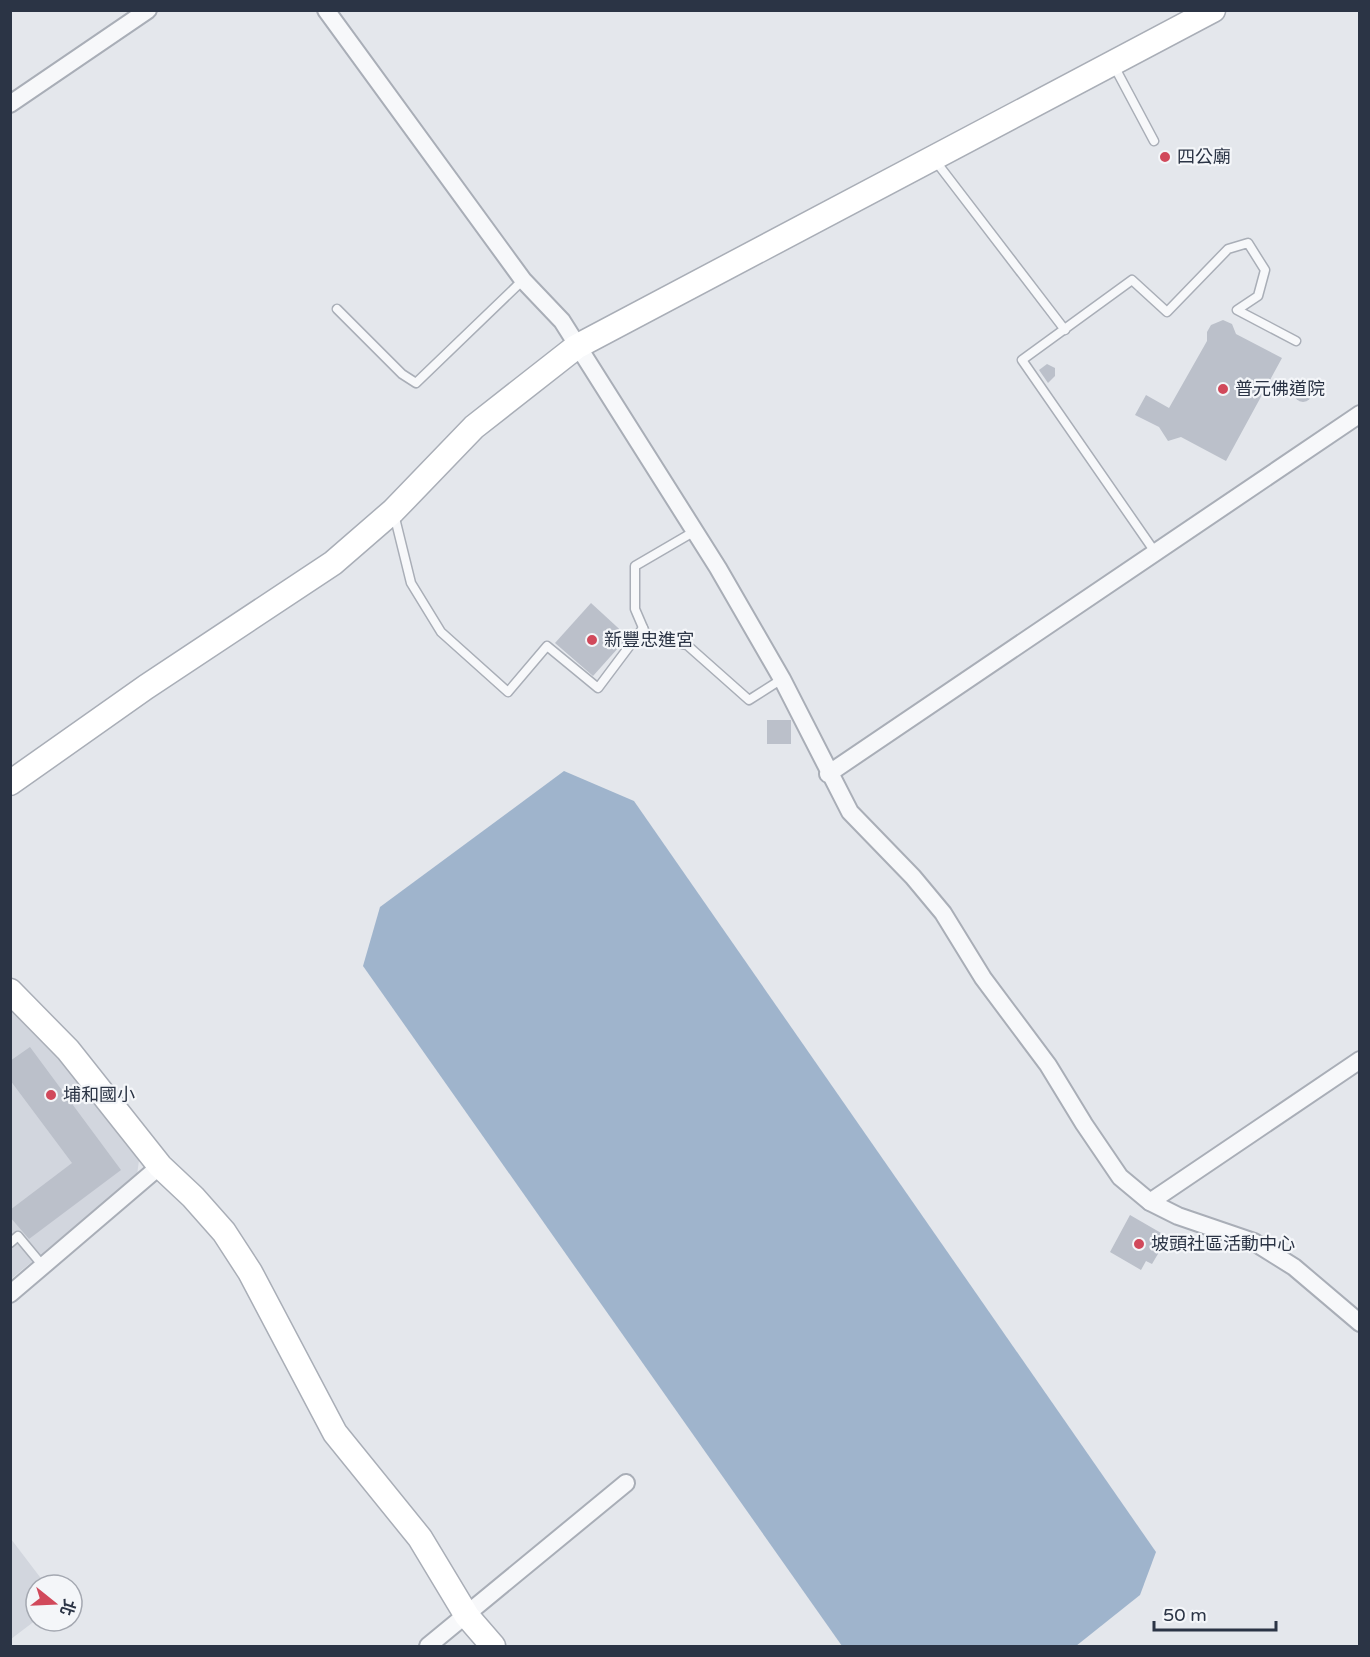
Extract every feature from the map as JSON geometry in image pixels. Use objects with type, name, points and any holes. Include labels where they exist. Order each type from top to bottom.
[{"type":"street","points":[[10,104],[148,10]]},
{"type":"street","points":[[326,10],[523,280],[562,321],[576,347],[695,531],[782,679],[828,774],[850,812],[913,877],[943,913],[983,978],[1048,1065],[1083,1124],[1120,1177],[1150,1202],[1178,1216],[1254,1242],[1294,1267],[1359,1323]]},
{"type":"street","points":[[10,783],[146,687],[333,563],[393,511],[474,427],[576,347],[1213,10]]},
{"type":"street","points":[[828,774],[1359,414]]},
{"type":"street","points":[[10,991],[68,1050],[160,1166],[193,1197],[224,1232],[250,1272],[335,1433],[420,1538],[467,1616],[493,1647]]},
{"type":"street","points":[[1150,1202],[1359,1060]]},
{"type":"street","points":[[10,1294],[160,1166]]},
{"type":"street","points":[[428,1647],[626,1483]]},
{"type":"lane","points":[[1113,63],[1154,141]]},
{"type":"lane","points":[[933,159],[1065,330]]},
{"type":"lane","points":[[1155,552],[1022,360],[1132,280],[1167,312],[1228,249],[1248,243],[1265,270],[1258,297],[1237,310],[1296,341]]},
{"type":"lane","points":[[337,309],[402,374],[416,383],[523,280]]},
{"type":"lane","points":[[393,511],[411,583],[441,632],[508,692],[547,646],[598,688],[643,628]]},
{"type":"lane","points":[[695,531],[634,566],[635,609],[647,638],[687,645],[749,700],[782,679]]},
{"type":"lane","points":[[10,1243],[18,1236],[43,1266]]},
{"type":"shaded area","name":"埔和國小","points":[[11,1001],[45,1038],[140,1153],[137,1175],[11,1279]]},
{"type":"shaded area","points":[[11,1539],[37,1573],[24,1573],[24,1629],[11,1639]]},
{"type":"water","points":[[564,771],[634,801],[1156,1552],[1140,1595],[1076,1646],[842,1646],[363,966],[380,907]]},
{"type":"building","name":"普元佛道院","points":[[1223,320],[1232,324],[1236,334],[1282,358],[1226,461],[1181,437],[1168,441],[1159,427],[1135,415],[1146,395],[1169,408],[1207,341],[1207,332],[1211,325]]},
{"type":"building","points":[[1047,364],[1055,368],[1055,376],[1048,383],[1039,370]]},
{"type":"building","points":[[1303,384],[1309,387],[1312,393],[1309,399],[1303,402],[1297,399],[1294,393],[1297,387]]},
{"type":"building","name":"新豐忠進宮","points":[[591,603],[628,637],[593,676],[555,643]]},
{"type":"building","points":[[767,720],[791,720],[791,744],[767,744]]},
{"type":"building","points":[[30,1047],[121,1170],[29,1239],[10,1217],[10,1210],[72,1163],[10,1080],[10,1061]]},
{"type":"building","name":"坡頭社區活動中心","points":[[1130,1215],[1168,1237],[1152,1264],[1146,1261],[1141,1270],[1110,1252]]},
{"type":"place","name":"四公廟","points":[[1165,157]]},
{"type":"place","name":"普元佛道院","points":[[1223,389]]},
{"type":"place","name":"新豐忠進宮","points":[[592,640]]},
{"type":"place","name":"埔和國小","points":[[51,1095]]},
{"type":"place","name":"坡頭社區活動中心","points":[[1139,1244]]}]
